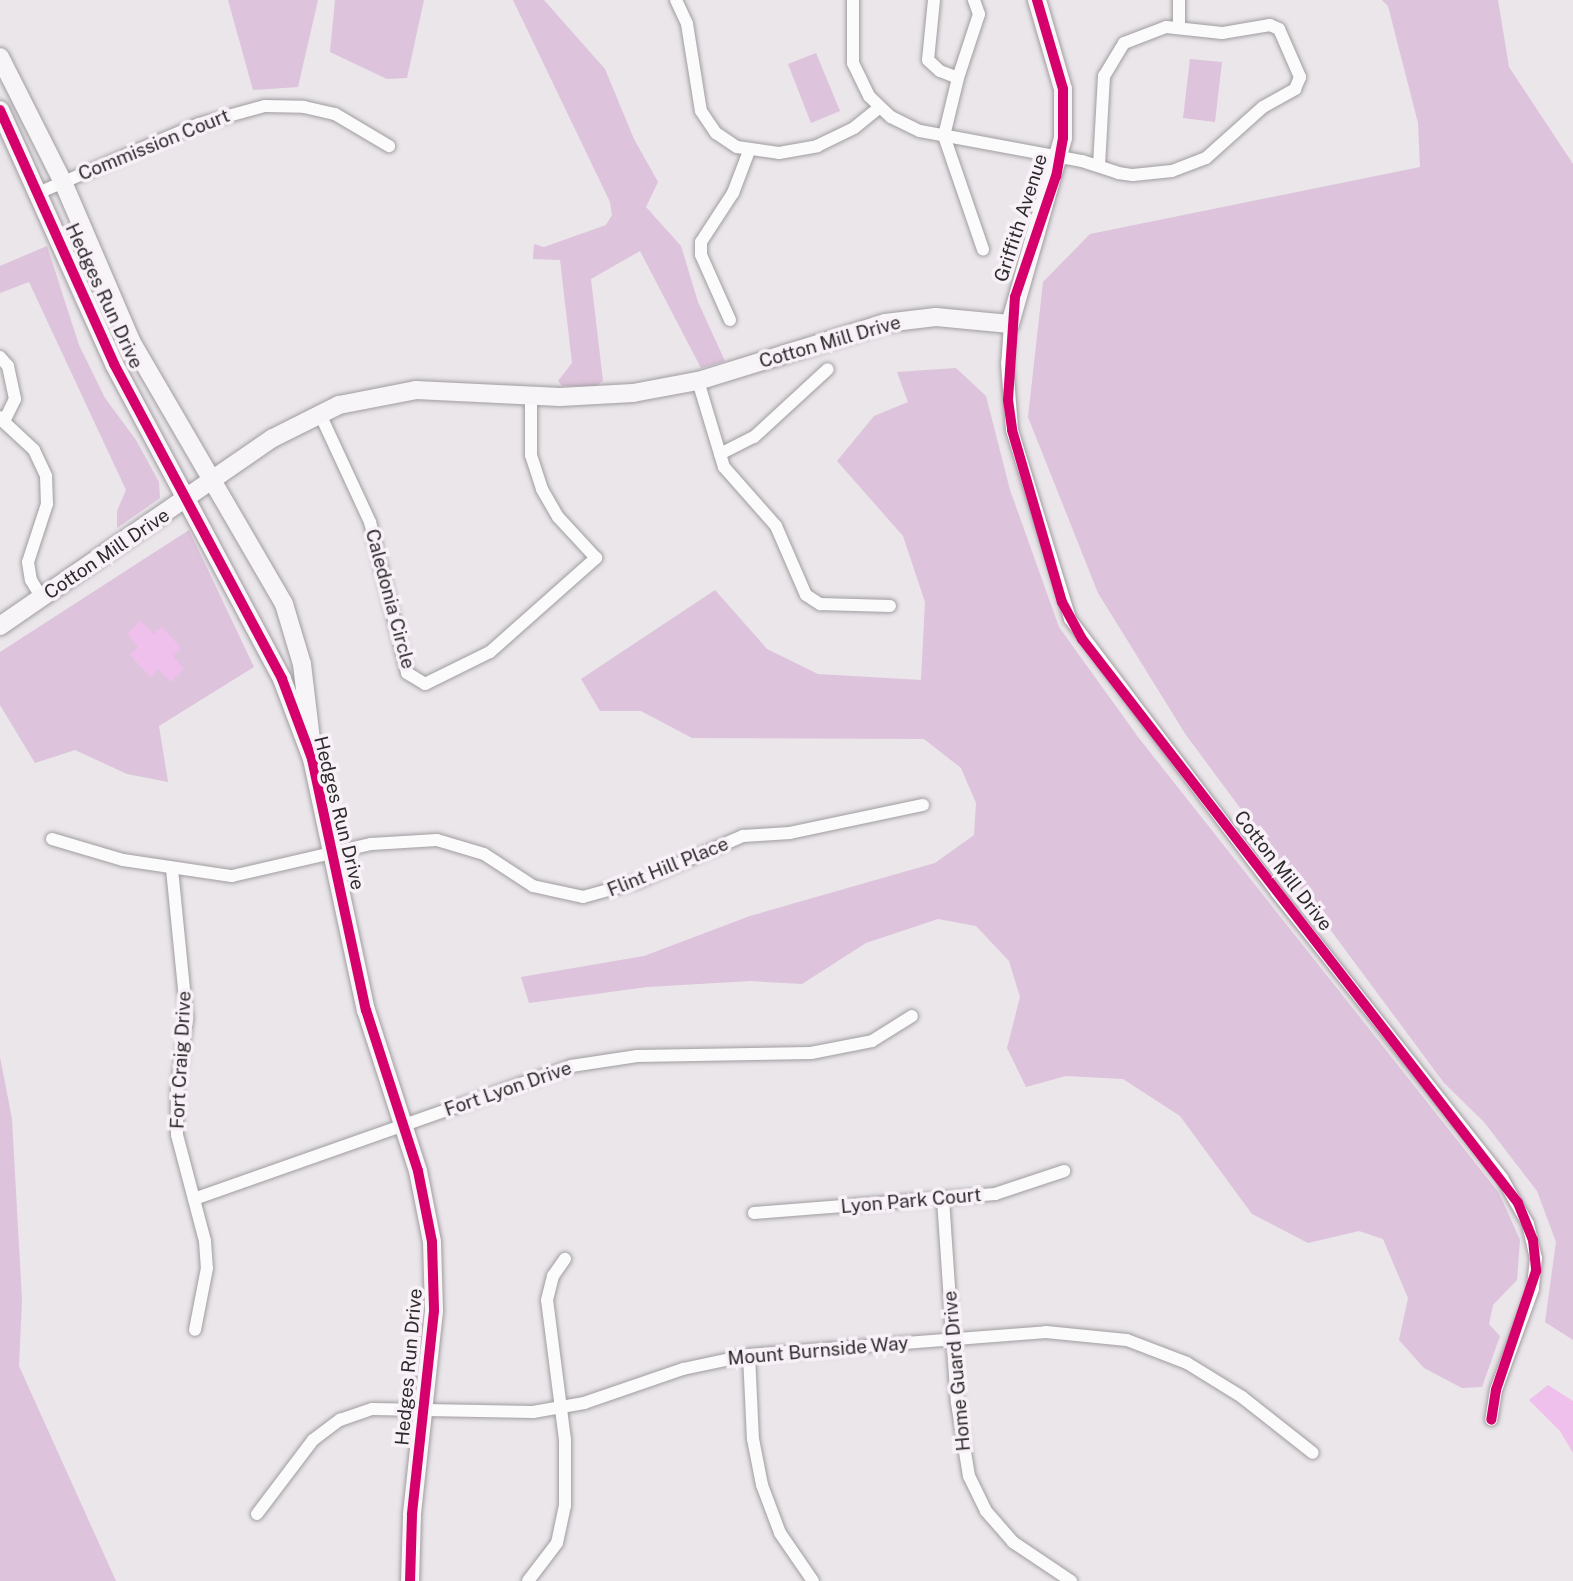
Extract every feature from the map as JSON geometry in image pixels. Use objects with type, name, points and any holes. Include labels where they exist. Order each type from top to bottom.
[{"type":"street","points":[[676,0],[687,24],[701,111],[716,134],[749,151],[779,153],[817,146],[854,128],[879,108]]},
{"type":"street","points":[[853,0],[851,52],[860,80],[879,108],[905,126],[944,136],[1060,157],[1099,166],[1147,175],[1189,166],[1221,147],[1262,107],[1299,84],[1300,77],[1275,26],[1222,33],[1180,26],[1134,37],[1108,66],[1101,90],[1099,166]]},
{"type":"street","points":[[934,0],[928,60],[940,71],[958,78]]},
{"type":"street","points":[[974,0],[979,14],[958,78],[944,136],[983,249]]},
{"type":"street","name":"Griffith Avenue","points":[[1010,324],[1060,157],[1063,89],[1037,0]]},
{"type":"street","points":[[1179,0],[1180,26]]},
{"type":"street","name":"Hedges Run Drive","points":[[0,57],[63,182],[118,314],[157,386],[271,578],[294,631],[302,664],[312,760],[366,1010],[426,1202],[434,1265],[434,1311],[423,1409],[410,1581]]},
{"type":"street","name":"Commission Court","points":[[38,193],[199,124],[265,106],[304,107],[335,114],[389,146]]},
{"type":"street","name":"Hedges Run Drive","points":[[0,110],[95,326],[282,679],[312,760]]},
{"type":"street","points":[[730,320],[701,255],[701,242],[733,193],[749,151]]},
{"type":"street","name":"Cotton Mill Drive","points":[[0,626],[319,412],[395,392],[531,396],[626,394],[698,381],[885,323],[936,317],[1010,324],[1007,363],[1012,430],[1070,619],[1269,882],[1502,1178],[1528,1224],[1536,1258],[1533,1289],[1496,1390],[1491,1420]]},
{"type":"street","points":[[0,357],[15,387],[12,411],[2,420],[34,450],[46,476],[47,504],[28,562],[30,580],[42,598]]},
{"type":"street","points":[[720,454],[754,437],[828,369]]},
{"type":"street","points":[[698,381],[720,454],[732,479],[776,526],[806,596],[820,604],[890,606]]},
{"type":"street","points":[[134,399],[157,386]]},
{"type":"street","name":"Caledonia Circle","points":[[319,412],[370,522],[407,673],[425,684],[490,652],[596,558],[558,517],[542,489],[531,455],[531,396]]},
{"type":"street","name":"Flint Hill Place","points":[[52,839],[85,852],[172,869],[232,876],[332,852],[419,839],[451,842],[484,854],[533,886],[583,897],[637,882],[743,836],[790,833],[923,805]]},
{"type":"street","name":"Fort Craig Drive","points":[[172,869],[187,1018],[177,1135],[194,1199],[207,1268],[195,1330]]},
{"type":"street","name":"Fort Lyon Drive","points":[[194,1199],[571,1066],[637,1056],[811,1053],[872,1041],[912,1016]]},
{"type":"street","name":"Lyon Park Court","points":[[754,1213],[1005,1192],[1064,1171]]},
{"type":"street","name":"Home Guard Drive","points":[[943,1199],[964,1455],[976,1493],[1013,1542],[1071,1581]]},
{"type":"street","points":[[528,1581],[551,1554],[562,1527],[566,1472],[547,1300],[553,1276],[565,1259]]},
{"type":"street","name":"Mount Burnside Way","points":[[257,1514],[313,1440],[328,1427],[372,1409],[513,1414],[560,1408],[683,1369],[749,1355],[1066,1332],[1145,1345],[1215,1378],[1313,1453]]},
{"type":"street","points":[[749,1355],[753,1439],[762,1485],[780,1533],[813,1581]]},
{"type":"shaded area","points":[[228,0],[318,0],[298,87],[253,90]]},
{"type":"shaded area","points":[[335,0],[424,0],[407,78],[387,79],[330,52]]},
{"type":"shaded area","points":[[513,0],[544,0],[605,69],[634,139],[658,182],[646,207],[681,246],[698,302],[725,361],[701,368],[640,251],[591,279],[603,381],[596,386],[562,386],[558,381],[572,363],[560,260],[533,259],[534,244],[544,247],[606,225],[612,215],[610,202]]},
{"type":"shaded area","points":[[1382,0],[1498,0],[1509,67],[1573,164],[1573,1340],[1545,1322],[1556,1242],[1537,1191],[1484,1122],[1444,1083],[1186,735],[1098,593],[1028,417],[1043,282],[1090,234],[1420,167],[1418,123],[1388,6]]},
{"type":"shaded area","points":[[816,53],[840,111],[811,123],[788,64]]},
{"type":"shaded area","points":[[1190,59],[1222,62],[1215,122],[1183,118]]},
{"type":"shaded area","points":[[47,246],[79,345],[105,398],[136,440],[159,482],[160,498],[117,528],[117,511],[126,490],[29,282],[0,293],[0,266]]},
{"type":"shaded area","points":[[956,368],[986,396],[1010,490],[1059,627],[1138,737],[1499,1193],[1520,1240],[1517,1280],[1493,1305],[1489,1324],[1500,1336],[1482,1387],[1462,1388],[1424,1368],[1399,1340],[1408,1298],[1383,1239],[1359,1231],[1308,1243],[1252,1214],[1180,1116],[1123,1079],[1066,1076],[1026,1087],[1007,1048],[1020,997],[1009,961],[976,926],[938,919],[866,943],[802,984],[751,981],[647,987],[529,1003],[521,977],[644,956],[750,916],[935,863],[974,835],[976,803],[961,768],[924,739],[692,738],[641,711],[600,711],[581,679],[715,590],[767,649],[818,674],[921,680],[925,602],[903,536],[837,461],[874,416],[908,402],[897,372]]},
{"type":"shaded area","points":[[189,530],[254,667],[159,726],[168,782],[127,774],[75,750],[35,763],[0,705],[0,652]]},
{"type":"shaded area","points":[[141,621],[153,634],[162,627],[181,648],[173,656],[184,669],[171,682],[158,669],[150,677],[130,655],[138,647],[127,634]]},
{"type":"shaded area","points":[[0,1057],[12,1119],[22,1300],[19,1366],[116,1581],[0,1581]]},
{"type":"shaded area","points":[[1548,1385],[1573,1401],[1573,1453],[1560,1431],[1529,1400]]},
{"type":"cycle path","points":[[1037,0],[1063,89],[1063,138],[1056,176],[1015,297],[1008,400],[1012,430],[1062,602],[1082,639],[1518,1203],[1533,1240],[1536,1271],[1496,1390],[1491,1420]]},
{"type":"cycle path","points":[[0,110],[114,364],[282,679],[312,759],[366,1010],[418,1171],[432,1242],[434,1311],[412,1515],[410,1581]]}]
